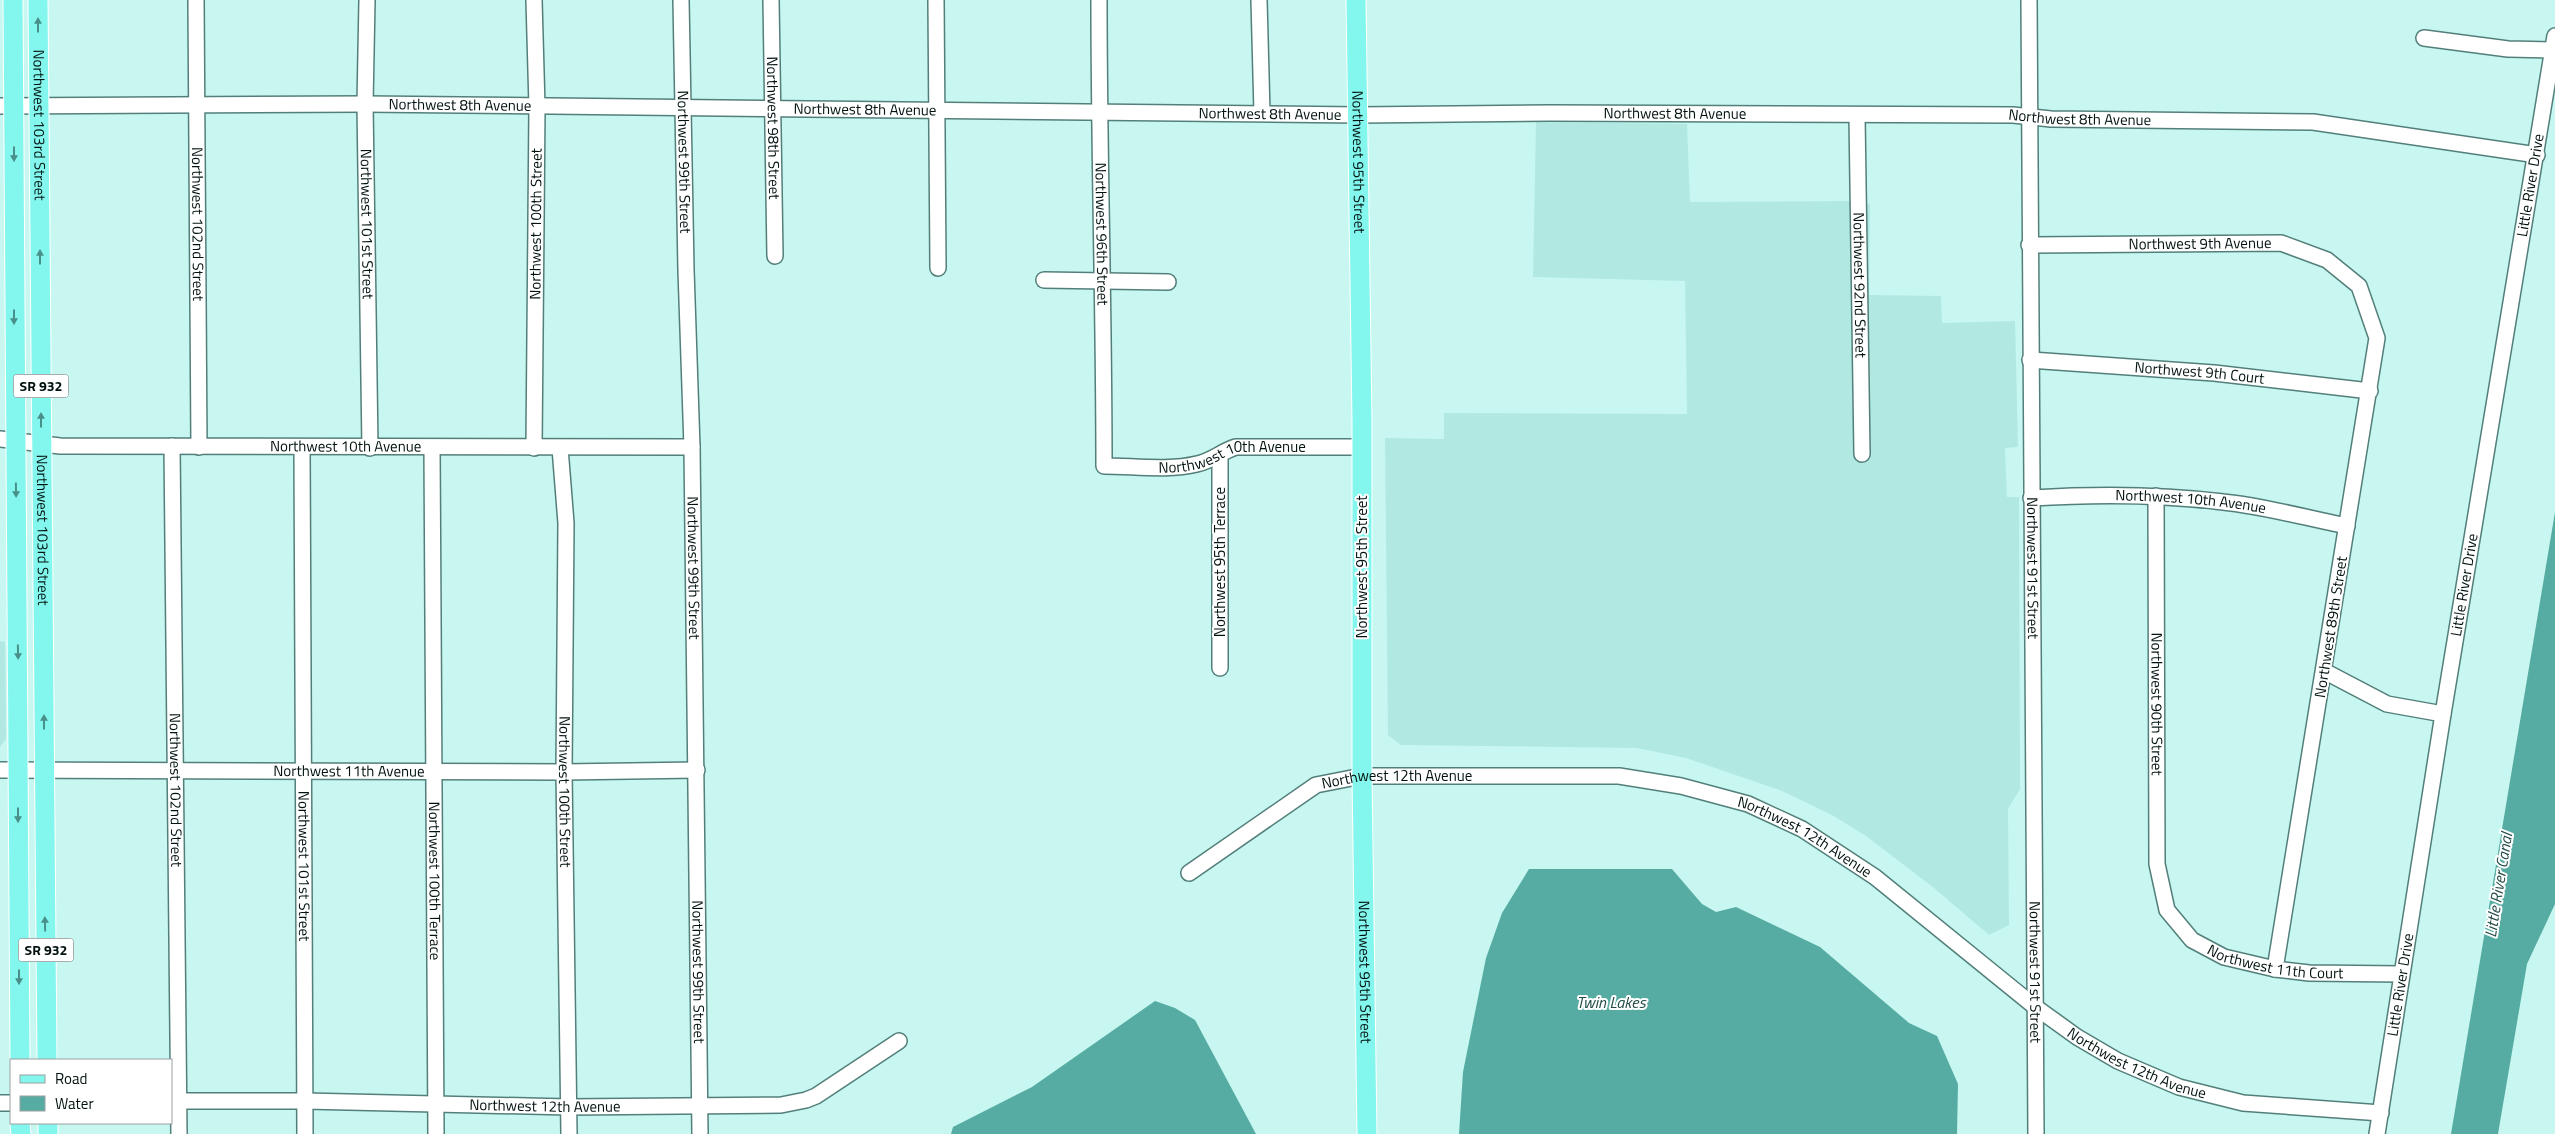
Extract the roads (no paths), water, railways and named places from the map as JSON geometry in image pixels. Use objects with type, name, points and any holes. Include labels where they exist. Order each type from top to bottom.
[{"type":"main road","name":"Northwest 103rd Street","points":[[13,0],[7,106],[9,770],[20,1059]]},
{"type":"main road","name":"Northwest 103rd Street","points":[[38,0],[47,1059]]},
{"type":"main road","name":"Northwest 95th Street","points":[[1356,0],[1359,115],[1362,776],[1367,1134]]},
{"type":"street","name":"Northwest 102nd Street","points":[[196,0],[199,447]]},
{"type":"street","name":"Northwest 101st Street","points":[[366,0],[364,104],[370,448]]},
{"type":"street","name":"Northwest 100th Street","points":[[534,0],[537,107],[534,448]]},
{"type":"street","name":"Northwest 99th Street","points":[[681,0],[692,447],[700,1134]]},
{"type":"street","name":"Northwest 98th Street","points":[[771,0],[775,256]]},
{"type":"street","points":[[936,0],[938,268]]},
{"type":"street","name":"Northwest 96th Street","points":[[1099,0],[1099,112],[1104,280],[1104,466]]},
{"type":"street","points":[[1259,0],[1262,113]]},
{"type":"street","name":"Northwest 91st Street","points":[[2029,0],[2036,1134]]},
{"type":"street","points":[[2424,38],[2508,49],[2554,43]]},
{"type":"street","name":"Little River Drive","points":[[2377,1134],[2443,714],[2537,155],[2554,43]]},
{"type":"street","name":"Northwest 8th Avenue","points":[[7,106],[364,104],[1359,115],[1549,113],[2029,116],[2051,119],[2313,122],[2537,155]]},
{"type":"street","name":"Northwest 92nd Street","points":[[1857,116],[1862,454]]},
{"type":"street","name":"Northwest 9th Avenue","points":[[2030,245],[2281,243],[2327,260],[2359,286]]},
{"type":"street","points":[[1044,280],[1168,282]]},
{"type":"street","name":"Northwest 89th Street","points":[[2275,969],[2370,390],[2376,338],[2359,286]]},
{"type":"street","name":"Northwest 9th Court","points":[[2030,360],[2214,374],[2370,390]]},
{"type":"street","name":"Northwest 10th Avenue","points":[[7,440],[42,445],[199,447],[692,447]]},
{"type":"street","name":"Northwest 102nd Street","points":[[172,446],[175,769],[175,1101],[179,1134]]},
{"type":"street","name":"Northwest 101st Street","points":[[302,447],[305,1134]]},
{"type":"street","name":"Northwest 100th Terrace","points":[[432,447],[436,1134]]},
{"type":"street","name":"Northwest 10th Avenue","points":[[1104,466],[1192,465],[1236,447],[1362,447]]},
{"type":"street","name":"Northwest 100th Street","points":[[560,448],[566,523],[564,772],[569,1134]]},
{"type":"street","name":"Northwest 95th Terrace","points":[[1220,455],[1220,668]]},
{"type":"street","name":"Northwest 10th Avenue","points":[[2031,498],[2092,495],[2156,496],[2224,502],[2347,526]]},
{"type":"street","name":"Northwest 90th Street","points":[[2156,496],[2157,864],[2167,910]]},
{"type":"street","points":[[2324,671],[2387,704],[2443,714]]},
{"type":"street","name":"Northwest 11th Avenue","points":[[9,770],[175,769],[303,772],[697,770]]},
{"type":"street","name":"Northwest 12th Avenue","points":[[1189,873],[1316,785],[1362,776],[1619,776],[1681,786],[1748,804],[1802,829],[1876,877],[2034,1006],[2077,1037],[2118,1061],[2179,1087],[2243,1103],[2381,1113]]},
{"type":"street","name":"Northwest 11th Court","points":[[2167,910],[2192,940],[2224,957],[2275,969],[2309,973],[2401,974]]},
{"type":"street","name":"Northwest 12th Avenue","points":[[175,1101],[305,1101],[569,1107],[782,1105],[806,1100],[899,1041]]},
{"type":"water","name":"Little River Canal","points":[[2555,512],[2555,904],[2527,964],[2498,1134],[2451,1134]]},
{"type":"water","name":"Twin Lakes","points":[[1529,869],[1672,869],[1702,904],[1716,912],[1736,907],[1820,947],[1909,1023],[1937,1036],[1958,1084],[1957,1134],[1459,1134],[1463,1072],[1486,958],[1502,913]]},
{"type":"water","points":[[1155,1001],[1175,1008],[1195,1020],[1256,1134],[951,1134],[953,1127],[1032,1087]]}]
